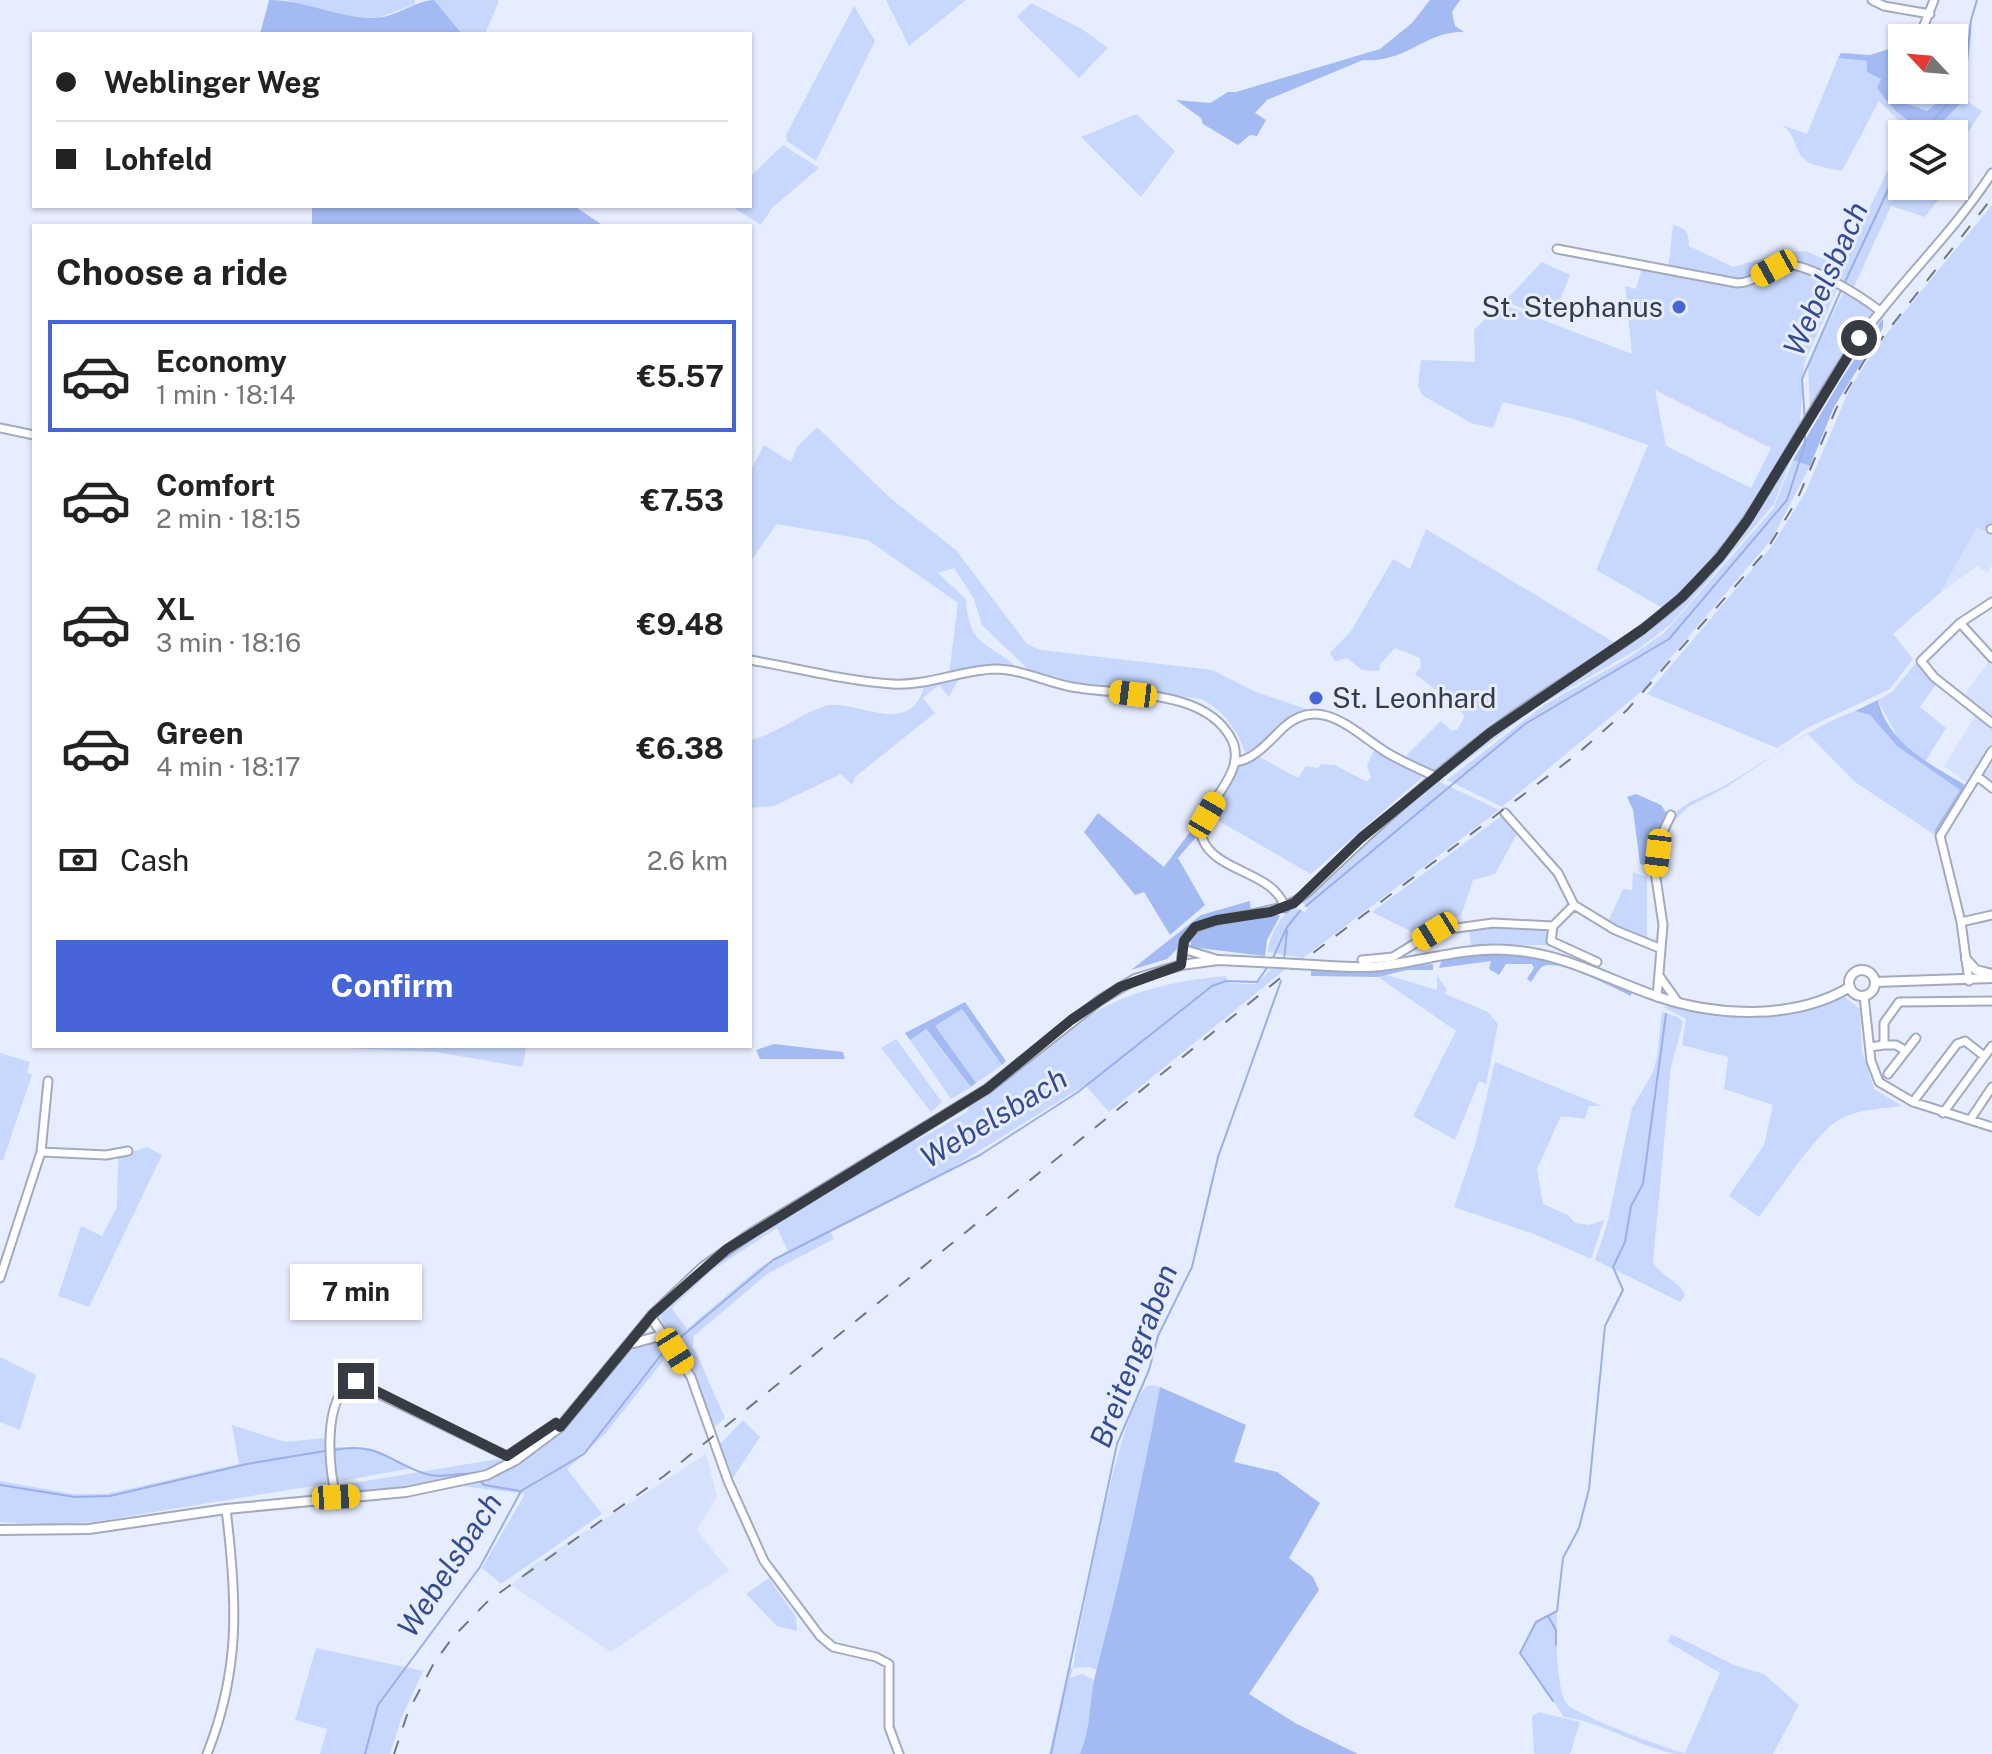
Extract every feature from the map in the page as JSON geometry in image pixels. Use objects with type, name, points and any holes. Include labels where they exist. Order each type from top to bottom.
[{"type":"main road","points":[[0,1530],[89,1529],[226,1509],[406,1492],[478,1478],[516,1460],[560,1427],[649,1320],[694,1275],[727,1249],[987,1089],[1105,996],[1135,979],[1181,965],[1218,960],[1360,964],[1470,952],[1531,952],[1577,963],[1657,997],[1711,1010],[1774,1010],[1806,1005],[1850,987]]},
{"type":"main road","points":[[1966,959],[1976,970],[1992,976]]},
{"type":"main road","points":[[1859,970],[1871,974],[1875,982],[1871,993],[1864,996],[1855,994],[1850,987],[1852,975],[1859,970]]},
{"type":"main road","points":[[1875,982],[1969,981],[1992,976]]},
{"type":"main road","points":[[649,1320],[663,1338]]},
{"type":"main road","points":[[626,1347],[646,1337],[663,1338]]},
{"type":"street","points":[[1872,0],[1884,6],[1930,14]]},
{"type":"street","points":[[1925,24],[1934,0]]},
{"type":"street","points":[[1181,965],[1188,934],[1206,922],[1285,908],[1309,891],[1361,838],[1490,733],[1643,629],[1682,597],[1720,557],[1747,521],[1807,420],[1880,311],[1954,228],[1992,173]]},
{"type":"street","points":[[1557,249],[1745,283],[1782,265],[1794,265],[1880,311]]},
{"type":"street","points":[[0,428],[32,435]]},
{"type":"street","points":[[1992,602],[1960,623],[1921,661],[1934,677],[1992,723]]},
{"type":"street","points":[[1960,623],[1992,658]]},
{"type":"street","points":[[752,660],[897,684],[1007,670],[1072,687],[1158,698],[1193,707],[1217,721],[1234,745],[1235,762],[1202,825],[1202,838],[1212,852],[1264,883],[1283,901],[1285,908]]},
{"type":"street","points":[[1235,762],[1245,761],[1289,722],[1316,712],[1342,721],[1388,754],[1436,777]]},
{"type":"street","points":[[1969,981],[1961,922],[1940,836],[1992,751]]},
{"type":"street","points":[[1977,776],[1992,788]]},
{"type":"street","points":[[1505,813],[1558,873],[1574,905],[1615,930],[1659,948]]},
{"type":"street","points":[[1671,815],[1662,834],[1655,871],[1663,925],[1659,948],[1662,980],[1678,1003]]},
{"type":"street","points":[[1574,905],[1553,926],[1553,944],[1597,962]]},
{"type":"street","points":[[1961,922],[1992,915]]},
{"type":"street","points":[[1360,964],[1393,957],[1435,931],[1493,923],[1553,926]]},
{"type":"street","points":[[1183,949],[1218,960]]},
{"type":"street","points":[[1657,997],[1655,987],[1662,980]]},
{"type":"street","points":[[1864,996],[1870,1047],[1879,1082],[1913,1102],[1992,1127]]},
{"type":"street","points":[[1884,1045],[1884,1023],[1899,1002],[1992,1001]]},
{"type":"street","points":[[1888,1074],[1916,1038]]},
{"type":"street","points":[[1913,1102],[1957,1044],[1965,1041],[1984,1056]]},
{"type":"street","points":[[1870,1047],[1896,1045],[1906,1051]]},
{"type":"street","points":[[1943,1113],[1992,1046]]},
{"type":"street","points":[[0,1278],[41,1152],[48,1081]]},
{"type":"street","points":[[1970,1120],[1992,1087]]},
{"type":"street","points":[[41,1152],[106,1155],[128,1151]]},
{"type":"street","points":[[0,1237],[10,1240]]},
{"type":"street","points":[[663,1338],[691,1377],[728,1481],[764,1561],[820,1636],[833,1647],[876,1657],[889,1664],[889,1727],[899,1754]]},
{"type":"street","points":[[336,1497],[329,1436],[341,1392],[352,1381],[507,1456],[556,1423],[560,1427]]},
{"type":"street","points":[[207,1754],[229,1687],[235,1645],[234,1582],[226,1509]]},
{"type":"shaded area","points":[[269,0],[374,18],[434,0],[460,32],[261,32]]},
{"type":"shaded area","points":[[285,0],[415,0],[415,4],[378,18],[334,15]]},
{"type":"shaded area","points":[[434,0],[499,1],[486,32],[460,32]]},
{"type":"shaded area","points":[[886,0],[966,0],[909,46]]},
{"type":"shaded area","points":[[1430,0],[1460,0],[1452,12],[1455,26],[1464,32],[1438,36],[1392,57],[1363,60],[1267,100],[1255,113],[1266,120],[1257,136],[1250,135],[1238,145],[1203,124],[1201,118],[1176,100],[1210,103],[1228,92],[1380,49],[1412,23]]},
{"type":"shaded area","points":[[1031,3],[1082,29],[1108,48],[1079,78],[1017,17]]},
{"type":"shaded area","points":[[854,6],[875,41],[816,161],[787,141],[786,135]]},
{"type":"shaded area","points":[[1888,49],[1888,102],[1877,88],[1881,79],[1867,72],[1867,61],[1838,58],[1841,53],[1870,55]]},
{"type":"shaded area","points":[[1838,58],[1867,61],[1881,79],[1877,88],[1888,104],[1912,120],[1898,120],[1879,101],[1842,171],[1816,165],[1803,158],[1790,133],[1782,125],[1807,134]]},
{"type":"shaded area","points":[[1968,102],[1982,111],[1968,132],[1968,120],[1945,120],[1961,104]]},
{"type":"shaded area","points":[[1890,104],[1908,104],[1927,111],[1935,104],[1960,104],[1945,120],[1909,120]]},
{"type":"shaded area","points":[[1908,104],[1936,104],[1927,112]]},
{"type":"shaded area","points":[[1136,114],[1175,151],[1141,197],[1081,137]]},
{"type":"shaded area","points":[[783,145],[819,168],[772,208],[761,225],[734,208],[752,208],[752,175]]},
{"type":"shaded area","points":[[1888,170],[1888,200],[1938,200],[1925,217],[1891,206],[1853,289],[1838,287],[1804,363],[1800,425],[1741,528],[1718,556],[1664,609],[1596,570],[1648,445],[1574,419],[1503,402],[1493,428],[1471,423],[1422,395],[1418,385],[1421,360],[1475,362],[1474,330],[1501,304],[1632,354],[1625,286],[1636,289],[1643,265],[1668,268],[1673,225],[1686,231],[1689,246],[1733,267],[1786,252],[1806,251],[1841,267]],"holes":[[[1655,390],[1771,448],[1751,488],[1666,446]]]},
{"type":"shaded area","points":[[1992,205],[1992,524],[1987,532],[1977,527],[1940,593],[1893,634],[1913,659],[1890,689],[1809,727],[1777,748],[1647,694],[1772,546],[1805,493],[1851,386],[1879,343]]},
{"type":"shaded area","points":[[312,208],[577,208],[601,224],[312,224]]},
{"type":"shaded area","points":[[1542,262],[1570,275],[1552,320],[1505,301]]},
{"type":"shaded area","points":[[1843,293],[1871,309],[1872,314],[1810,408],[1808,364]]},
{"type":"shaded area","points":[[1890,307],[1831,391],[1792,457],[1774,504],[1671,624],[1640,648],[1535,708],[1445,777],[1446,772],[1482,744],[1631,640],[1700,581],[1747,527],[1859,343]]},
{"type":"shaded area","points":[[1883,318],[1883,328],[1834,407],[1810,466],[1793,460],[1842,378]]},
{"type":"shaded area","points":[[817,427],[890,498],[956,550],[1027,644],[1041,650],[1212,670],[1305,711],[1246,756],[1230,723],[1217,709],[1201,699],[1071,682],[1030,671],[982,625],[974,599],[954,568],[938,573],[966,599],[975,635],[1018,668],[949,674],[958,603],[868,540],[777,524],[752,559],[752,468],[764,445],[791,462],[797,447]]},
{"type":"shaded area","points":[[1793,460],[1810,466],[1772,539],[1643,690],[1502,807],[1447,780],[1544,705],[1628,658],[1665,632],[1773,509]]},
{"type":"shaded area","points":[[1977,526],[1992,535],[1992,565],[1987,573],[1977,566],[1940,593]]},
{"type":"shaded area","points":[[1426,529],[1615,643],[1521,705],[1433,773],[1407,760],[1406,756],[1441,721],[1451,730],[1457,730],[1465,716],[1415,674],[1421,667],[1420,658],[1395,648],[1380,664],[1379,671],[1362,670],[1347,658],[1335,661],[1330,653],[1351,631],[1393,559],[1410,569]]},
{"type":"shaded area","points":[[1992,657],[1992,783],[1980,776],[1967,783],[1944,766],[1978,712],[1962,698]]},
{"type":"shaded area","points":[[1916,663],[1937,683],[1920,707],[1946,728],[1925,762],[1898,738],[1878,700],[1892,692]]},
{"type":"shaded area","points":[[959,678],[949,697],[939,685],[923,698],[935,713],[855,777],[852,785],[841,774],[774,806],[752,808],[752,739],[825,706],[894,714],[906,711],[917,703],[924,687]]},
{"type":"shaded area","points":[[1878,700],[1891,728],[1912,751],[1965,785],[1935,835],[1935,829],[1960,790],[1897,746],[1870,715],[1855,711]]},
{"type":"shaded area","points":[[1855,711],[1870,715],[1897,746],[1961,790],[1935,828],[1935,835],[1855,782],[1808,734]]},
{"type":"shaded area","points":[[1790,744],[1725,788],[1688,807],[1671,824],[1659,874],[1667,934],[1664,952],[1658,867],[1664,834],[1671,819],[1687,804],[1722,787]]},
{"type":"shaded area","points":[[1376,747],[1426,774],[1311,874],[1210,816],[1238,768],[1256,755],[1298,778],[1306,766],[1318,768],[1321,764],[1335,765],[1367,782],[1371,777],[1367,765]]},
{"type":"shaded area","points":[[1436,780],[1499,810],[1303,958],[1268,952],[1273,933],[1284,915],[1294,907],[1305,912],[1308,908],[1301,902],[1339,863]]},
{"type":"shaded area","points":[[1636,794],[1661,805],[1667,814],[1653,868],[1640,864],[1633,810],[1627,797]]},
{"type":"shaded area","points":[[1098,813],[1164,867],[1195,825],[1197,836],[1178,858],[1205,905],[1170,935],[1144,892],[1135,895],[1084,832]]},
{"type":"shaded area","points":[[1504,814],[1518,832],[1495,874],[1473,880],[1461,916],[1438,922],[1416,934],[1372,912]]},
{"type":"shaded area","points":[[1633,872],[1647,877],[1647,936],[1652,940],[1658,937],[1654,942],[1607,924],[1623,889],[1632,890]]},
{"type":"shaded area","points":[[1250,901],[1251,913],[1196,923],[1187,930],[1177,949],[1167,959],[1131,970],[1201,915]]},
{"type":"shaded area","points":[[1275,914],[1280,916],[1267,940],[1265,956],[1190,947],[1192,934],[1213,924]]},
{"type":"shaded area","points":[[1469,927],[1547,927],[1549,945],[1471,946]]},
{"type":"shaded area","points":[[1503,952],[1557,960],[1632,991],[1631,996],[1560,966],[1542,967],[1531,982],[1527,979],[1534,968],[1532,964],[1506,964],[1499,975],[1489,969],[1491,961],[1439,968],[1442,959]]},
{"type":"shaded area","points":[[1433,964],[1433,970],[1407,970],[1378,977],[1311,976],[1311,970],[1357,971]]},
{"type":"shaded area","points":[[1287,968],[1109,1112],[1085,1085],[934,1179],[830,1231],[834,1239],[767,1274],[694,1336],[693,1346],[725,1418],[713,1428],[700,1392],[660,1318],[671,1300],[703,1271],[732,1249],[911,1140],[916,1141],[967,1112],[969,1106],[1071,1028],[1107,1006],[1165,985],[1205,978],[1226,976],[1227,983],[1256,984],[1271,969]],"holes":[[[777,1228],[788,1251],[759,1268],[687,1329],[672,1308],[710,1272]]]},
{"type":"shaded area","points":[[1387,975],[1437,990],[1437,975],[1447,990],[1445,994],[1488,1012],[1498,1024],[1486,1084],[1479,1081],[1455,1140],[1413,1116],[1456,1031],[1378,977]]},
{"type":"shaded area","points":[[1844,996],[1860,1009],[1862,1051],[1874,1089],[1902,1106],[1854,1113],[1830,1126],[1808,1150],[1759,1217],[1729,1196],[1764,1145],[1773,1105],[1724,1089],[1728,1057],[1682,1045],[1686,1019],[1663,1007],[1741,1015],[1785,1010]]},
{"type":"shaded area","points":[[965,1002],[1006,1061],[1002,1065],[962,1009],[935,1026],[976,1083],[971,1087],[926,1029],[910,1040],[905,1033]]},
{"type":"shaded area","points":[[962,1009],[1002,1065],[976,1083],[934,1026]]},
{"type":"shaded area","points":[[1662,1012],[1683,1022],[1671,1067],[1653,1262],[1682,1290],[1685,1295],[1680,1302],[1595,1260],[1607,1225],[1632,1108],[1652,1074],[1657,1058]]},
{"type":"shaded area","points":[[925,1029],[971,1087],[951,1099],[910,1040]]},
{"type":"shaded area","points":[[896,1039],[942,1102],[931,1112],[881,1048]]},
{"type":"shaded area","points":[[774,1044],[843,1052],[845,1059],[760,1059],[756,1050]]},
{"type":"shaded area","points":[[345,1048],[526,1048],[523,1067],[436,1052]]},
{"type":"shaded area","points":[[0,1053],[30,1062],[27,1072],[32,1075],[3,1160],[0,1160]]},
{"type":"shaded area","points":[[1495,1062],[1602,1106],[1589,1106],[1585,1119],[1561,1116],[1537,1169],[1543,1204],[1568,1215],[1575,1223],[1589,1225],[1604,1220],[1591,1259],[1534,1234],[1454,1207],[1475,1145]]},
{"type":"shaded area","points":[[147,1147],[162,1155],[89,1307],[58,1296],[81,1226],[102,1236],[117,1207],[118,1157]]},
{"type":"shaded area","points":[[652,1338],[664,1344],[681,1368],[667,1356],[605,1434],[567,1469],[602,1514],[501,1584],[482,1568],[525,1494],[462,1486],[506,1467],[547,1441],[571,1420],[617,1362],[639,1344]]},
{"type":"shaded area","points":[[0,1357],[36,1375],[20,1430],[0,1422]]},
{"type":"shaded area","points":[[1150,1385],[1160,1387],[1139,1497],[1097,1670],[1090,1667],[1073,1668],[1103,1514],[1127,1426],[1139,1397]]},
{"type":"shaded area","points":[[1160,1387],[1246,1425],[1234,1462],[1277,1472],[1320,1503],[1289,1558],[1313,1577],[1319,1590],[1249,1694],[1297,1724],[1358,1754],[1080,1754]]},
{"type":"shaded area","points":[[743,1420],[760,1437],[733,1478],[720,1444]]},
{"type":"shaded area","points":[[232,1425],[285,1442],[324,1438],[331,1483],[99,1521],[60,1525],[0,1522],[0,1481],[73,1494],[106,1494],[239,1464]]},
{"type":"shaded area","points":[[331,1447],[373,1449],[413,1468],[335,1482]]},
{"type":"shaded area","points":[[706,1454],[717,1496],[697,1530],[729,1571],[611,1652],[511,1585],[532,1566]]},
{"type":"shaded area","points":[[498,1459],[504,1462],[463,1476],[422,1485],[338,1493],[336,1486]]},
{"type":"shaded area","points":[[769,1578],[796,1617],[797,1631],[777,1626],[746,1594]]},
{"type":"shaded area","points":[[1557,1611],[1558,1672],[1566,1703],[1584,1715],[1642,1738],[1685,1753],[1720,1673],[1668,1642],[1671,1634],[1734,1665],[1764,1674],[1799,1705],[1773,1754],[1678,1754],[1564,1717],[1521,1653],[1536,1622]]},
{"type":"shaded area","points":[[316,1648],[423,1671],[401,1719],[390,1754],[320,1754],[327,1729],[295,1720]]},
{"type":"shaded area","points":[[1068,1668],[1073,1668],[1070,1678],[1082,1674],[1094,1680],[1086,1741],[1080,1754],[1049,1754]]},
{"type":"shaded area","points":[[1538,1712],[1580,1722],[1570,1754],[1534,1754],[1532,1717]]},
{"type":"waterway","name":"Webelsbach","points":[[1934,120],[1965,83],[1971,20],[1977,0]]},
{"type":"waterway","name":"Webelsbach","points":[[1845,282],[1888,190]]},
{"type":"waterway","name":"Webelsbach","points":[[1805,421],[1802,379],[1842,288]]},
{"type":"waterway","name":"Webelsbach","points":[[1306,906],[1525,724],[1669,639],[1787,500],[1805,444],[1805,431]]},
{"type":"waterway","name":"Breitengraben","points":[[1272,960],[1287,927],[1300,911]]},
{"type":"waterway","name":"Breitengraben","points":[[1284,960],[1287,931]]},
{"type":"waterway","name":"Webelsbach","points":[[681,1337],[773,1260],[980,1155],[1078,1092],[1212,986],[1226,981],[1257,982],[1269,965]]},
{"type":"waterway","name":"Breitengraben","points":[[1051,1754],[1117,1444],[1149,1370],[1158,1336],[1192,1267],[1218,1157],[1281,981]]},
{"type":"waterway","points":[[1553,1701],[1520,1653],[1536,1622],[1557,1611],[1563,1558],[1579,1528],[1589,1489],[1605,1326],[1623,1290],[1613,1267],[1625,1242],[1631,1206],[1643,1184],[1666,1014]]},
{"type":"waterway","name":"Webelsbach","points":[[365,1754],[378,1705],[480,1567],[521,1491],[584,1454],[664,1351]]},
{"type":"waterway","points":[[334,1450],[375,1451],[430,1475],[474,1474]]},
{"type":"waterway","points":[[0,1485],[75,1497],[110,1496],[247,1464],[325,1451]]},
{"type":"waterway","points":[[478,1479],[484,1485],[520,1491]]},
{"type":"waterway","points":[[1548,1616],[1556,1630],[1556,1645]]},
{"type":"railway","points":[[394,1754],[408,1712],[434,1663],[453,1637],[488,1601],[664,1476],[1289,971],[1576,755],[1627,710],[1766,551],[1797,500],[1836,409],[1864,361],[1992,198]]},
{"type":"place","name":"St. Stephanus","points":[[1679,307]]},
{"type":"place","name":"St. Leonhard","points":[[1316,698]]},
{"type":"route","points":[[356,1381],[507,1456],[556,1423],[560,1427],[653,1314],[727,1249],[987,1089],[1071,1020],[1120,987],[1135,979],[1181,965],[1184,941],[1195,927],[1206,922],[1270,912],[1294,903],[1361,838],[1490,733],[1666,611],[1720,557],[1747,521],[1828,384],[1859,338]]}]
